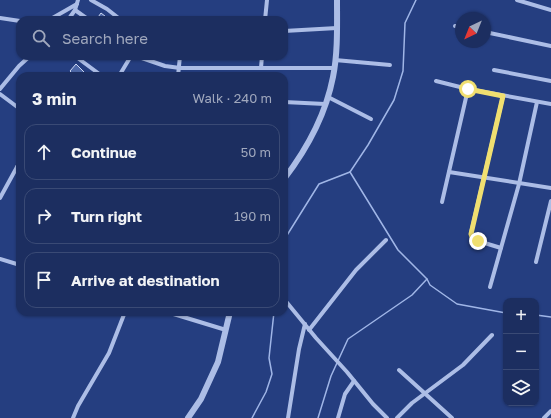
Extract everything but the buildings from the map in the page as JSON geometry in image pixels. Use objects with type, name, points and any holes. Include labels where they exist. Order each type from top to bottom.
[{"type":"street","points":[[91,0],[116,16]]},
{"type":"street","points":[[265,16],[267,0]]},
{"type":"street","points":[[288,173],[315,129],[328,97],[335,60],[337,0]]},
{"type":"street","points":[[517,0],[551,10]]},
{"type":"street","points":[[71,16],[76,10],[77,2]]},
{"type":"street","points":[[55,16],[77,2]]},
{"type":"street","points":[[76,10],[84,16]]},
{"type":"street","points":[[0,18],[16,20]]},
{"type":"street","points":[[288,31],[337,28]]},
{"type":"street","points":[[491,33],[551,46]]},
{"type":"street","points":[[1,86],[26,60]]},
{"type":"street","points":[[80,60],[97,72]]},
{"type":"street","points":[[121,72],[129,60]]},
{"type":"street","points":[[147,60],[164,66],[180,68],[334,68]]},
{"type":"street","points":[[179,72],[180,60]]},
{"type":"street","points":[[261,68],[262,60]]},
{"type":"street","points":[[335,60],[390,65]]},
{"type":"street","points":[[494,70],[551,81]]},
{"type":"street","points":[[436,81],[503,96],[537,102],[551,102]]},
{"type":"street","points":[[442,202],[468,89]]},
{"type":"street","points":[[0,94],[16,106]]},
{"type":"street","points":[[501,248],[478,241],[472,237],[471,234],[503,96]]},
{"type":"street","points":[[328,97],[371,119]]},
{"type":"street","points":[[288,102],[325,104]]},
{"type":"street","points":[[490,287],[519,184],[537,102]]},
{"type":"street","points":[[0,198],[16,171]]},
{"type":"street","points":[[449,172],[551,188]]},
{"type":"street","points":[[536,262],[551,201]]},
{"type":"street","points":[[309,330],[356,270],[386,240]]},
{"type":"street","points":[[0,258],[16,264]]},
{"type":"street","points":[[288,304],[373,404],[387,418]]},
{"type":"street","points":[[72,418],[109,353],[123,316]]},
{"type":"street","points":[[180,316],[226,330]]},
{"type":"street","points":[[188,418],[201,399],[218,362],[229,316]]},
{"type":"street","points":[[288,418],[299,349],[305,324]]},
{"type":"street","points":[[397,418],[412,403],[463,365],[492,335]]},
{"type":"street","points":[[399,370],[452,418]]},
{"type":"street","points":[[338,418],[345,394],[354,381]]},
{"type":"street","points":[[544,418],[551,411]]},
{"type":"waterway","points":[[288,234],[319,184],[350,172],[368,145],[394,100],[403,71],[405,23],[416,0]]},
{"type":"waterway","points":[[318,418],[331,376],[348,339],[412,295],[427,279],[398,250],[350,172]]},
{"type":"waterway","points":[[427,279],[430,285],[457,304],[503,312]]},
{"type":"waterway","points":[[539,315],[551,317]]},
{"type":"waterway","points":[[252,418],[266,392],[272,374],[269,358],[274,316]]},
{"type":"route","points":[[468,89],[503,96],[471,234],[472,237],[478,241]]}]
